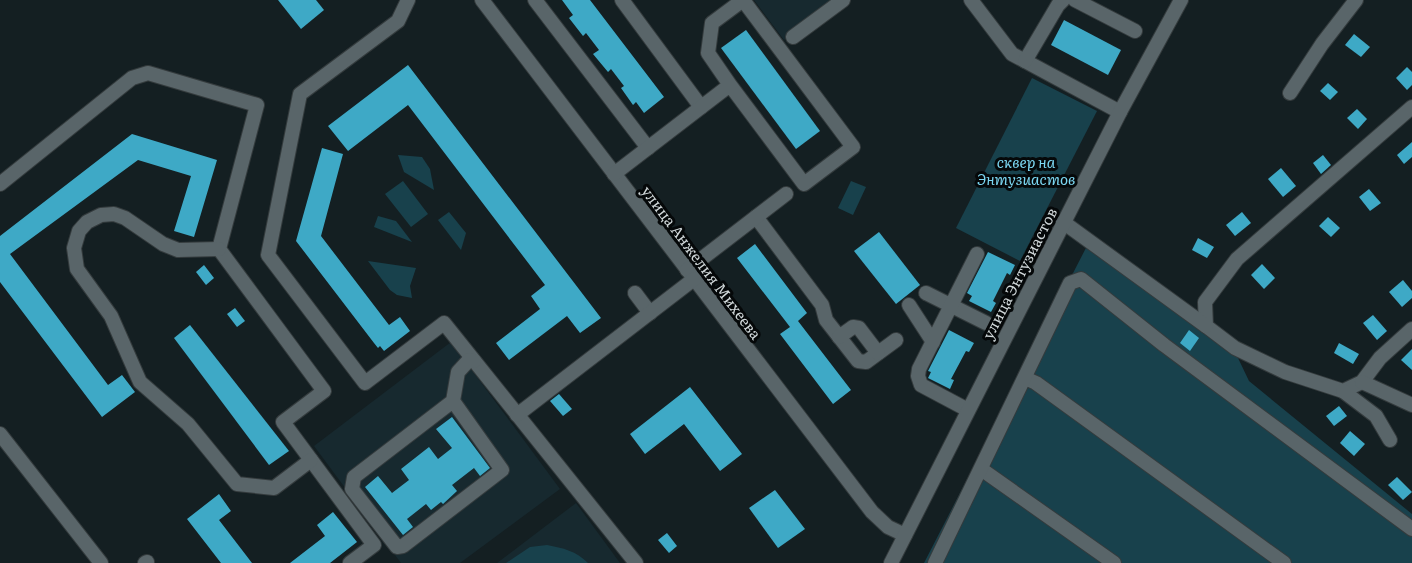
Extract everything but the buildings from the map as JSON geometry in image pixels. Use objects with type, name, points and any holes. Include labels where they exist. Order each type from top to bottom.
[{"type":"street","points":[[408,0],[398,21],[300,94],[268,255],[365,383],[444,323],[636,563]]},
{"type":"street","name":"улица Анжелия Михеева","points":[[482,0],[872,512],[888,526],[905,535]]},
{"type":"street","points":[[535,0],[648,148]]},
{"type":"street","points":[[622,0],[701,107]]},
{"type":"street","points":[[743,0],[853,147],[804,184],[730,86],[708,53],[712,23],[743,0]]},
{"type":"street","points":[[793,37],[843,0]]},
{"type":"street","points":[[971,0],[1012,54],[1120,112]]},
{"type":"street","points":[[1025,61],[1063,0]]},
{"type":"street","points":[[1075,0],[1135,31]]},
{"type":"street","name":"улица Энтузиастов","points":[[891,563],[1120,112],[1181,0]]},
{"type":"street","points":[[1290,93],[1322,44],[1356,0]]},
{"type":"street","points":[[0,184],[132,78],[148,73],[257,105],[219,249]]},
{"type":"street","points":[[614,174],[730,86]]},
{"type":"street","points":[[1206,326],[1205,302],[1238,259],[1412,107]]},
{"type":"street","points":[[517,415],[650,313],[756,217],[786,194]]},
{"type":"street","points":[[219,249],[178,250],[163,244],[124,218],[114,214],[101,215],[87,222],[79,231],[75,248],[77,269],[111,316],[140,382],[188,424],[237,484],[274,488],[312,460]]},
{"type":"street","points":[[756,217],[822,304],[826,320],[860,363],[866,362],[896,340]]},
{"type":"street","points":[[1064,222],[1235,348],[1285,372],[1343,391],[1376,416],[1390,440]]},
{"type":"street","points":[[219,249],[324,391],[283,422],[374,545],[350,563]]},
{"type":"street","points":[[968,411],[928,389],[919,381],[919,369],[977,254]]},
{"type":"street","points":[[938,561],[1070,283],[1081,279],[1164,345],[1412,529]]},
{"type":"street","points":[[635,293],[650,313]]},
{"type":"street","points":[[926,293],[986,323]]},
{"type":"street","points":[[909,305],[933,342]]},
{"type":"street","points":[[839,337],[854,327],[858,328],[878,353]]},
{"type":"street","points":[[1343,391],[1362,382],[1380,358],[1412,328]]},
{"type":"street","points":[[453,401],[502,470],[397,548],[352,489],[352,481],[356,474],[453,401],[458,372],[469,360],[474,361]]},
{"type":"street","points":[[1025,378],[1036,383],[1284,563]]},
{"type":"street","points":[[1362,382],[1412,405]]},
{"type":"street","points":[[0,436],[101,563]]},
{"type":"street","points":[[981,469],[1114,563]]},
{"type":"shaded area","points":[[754,0],[837,0],[784,40]]},
{"type":"shaded area","points":[[451,342],[560,489],[460,563],[401,563],[314,446]]},
{"type":"shaded area","points":[[576,503],[620,563],[497,563]]},
{"type":"green space","name":"сквер на Энтузиастов","points":[[1032,78],[1097,111],[1020,261],[956,228]]},
{"type":"green space","points":[[398,155],[422,157],[430,169],[434,190],[404,172]]},
{"type":"green space","points":[[403,181],[428,214],[411,227],[385,194]]},
{"type":"green space","points":[[851,181],[866,187],[853,215],[838,208]]},
{"type":"green space","points":[[449,212],[466,233],[461,250],[438,220]]},
{"type":"green space","points":[[378,216],[396,221],[412,242],[374,227]]},
{"type":"green space","points":[[1088,244],[1184,313],[1238,358],[1249,381],[1412,514],[1412,563],[924,563]]},
{"type":"green space","points":[[368,261],[416,268],[410,286],[412,298],[397,295],[390,290]]},
{"type":"green space","points":[[547,545],[569,551],[588,563],[506,563],[530,547]]}]
